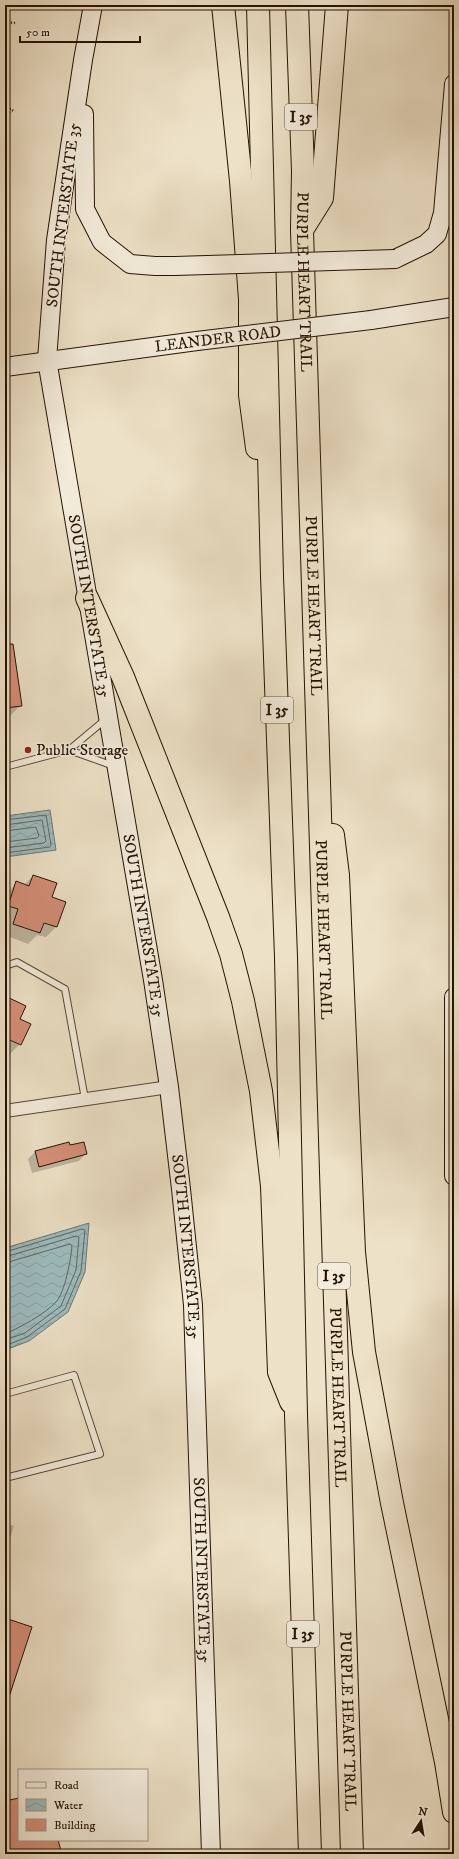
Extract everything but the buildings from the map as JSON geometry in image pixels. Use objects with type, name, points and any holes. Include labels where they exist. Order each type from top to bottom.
[{"type":"highway","points":[[223,5],[241,181],[250,299],[250,395],[272,576]]},
{"type":"highway","name":"I 35","points":[[258,5],[272,576],[286,957],[296,1415],[310,1854]]},
{"type":"highway","name":"PURPLE HEART TRAIL","points":[[298,5],[303,172],[302,230],[352,1854]]},
{"type":"highway","points":[[302,230],[322,198],[337,5]]},
{"type":"highway","points":[[87,598],[123,677],[216,910],[231,954],[243,1001],[261,1091],[272,1186],[279,1372],[296,1415]]},
{"type":"highway","points":[[316,697],[338,875],[354,1252],[364,1352],[392,1503],[446,1762],[454,1812]]},
{"type":"main road","name":"SOUTH INTERSTATE 35","points":[[93,5],[83,60],[56,240],[47,360],[153,980],[169,1087],[193,1305],[212,1854]]},
{"type":"main road","points":[[83,60],[85,208],[102,242],[130,264],[155,266],[395,258],[426,244],[437,234],[443,213],[454,84]]},
{"type":"main road","name":"LEANDER ROAD","points":[[5,367],[197,340],[371,320],[454,307]]},
{"type":"main road","points":[[454,997],[454,1176]]},
{"type":"street","points":[[5,1111],[169,1087]]},
{"type":"lane","points":[[5,767],[69,750],[108,718]]},
{"type":"lane","points":[[69,750],[116,766]]},
{"type":"lane","points":[[5,966],[17,962],[65,989],[85,1099]]},
{"type":"lane","points":[[5,1394],[74,1375],[100,1454],[5,1478]]},
{"type":"path","points":[[5,22],[16,23]]},
{"type":"path","points":[[5,133],[10,110],[14,111]]},
{"type":"water","points":[[50,810],[56,850],[5,857],[5,816]]},
{"type":"water","points":[[89,1223],[85,1272],[68,1312],[29,1341],[5,1350],[5,1248]]},
{"type":"place","name":"Public Storage","points":[[28,750]]}]
